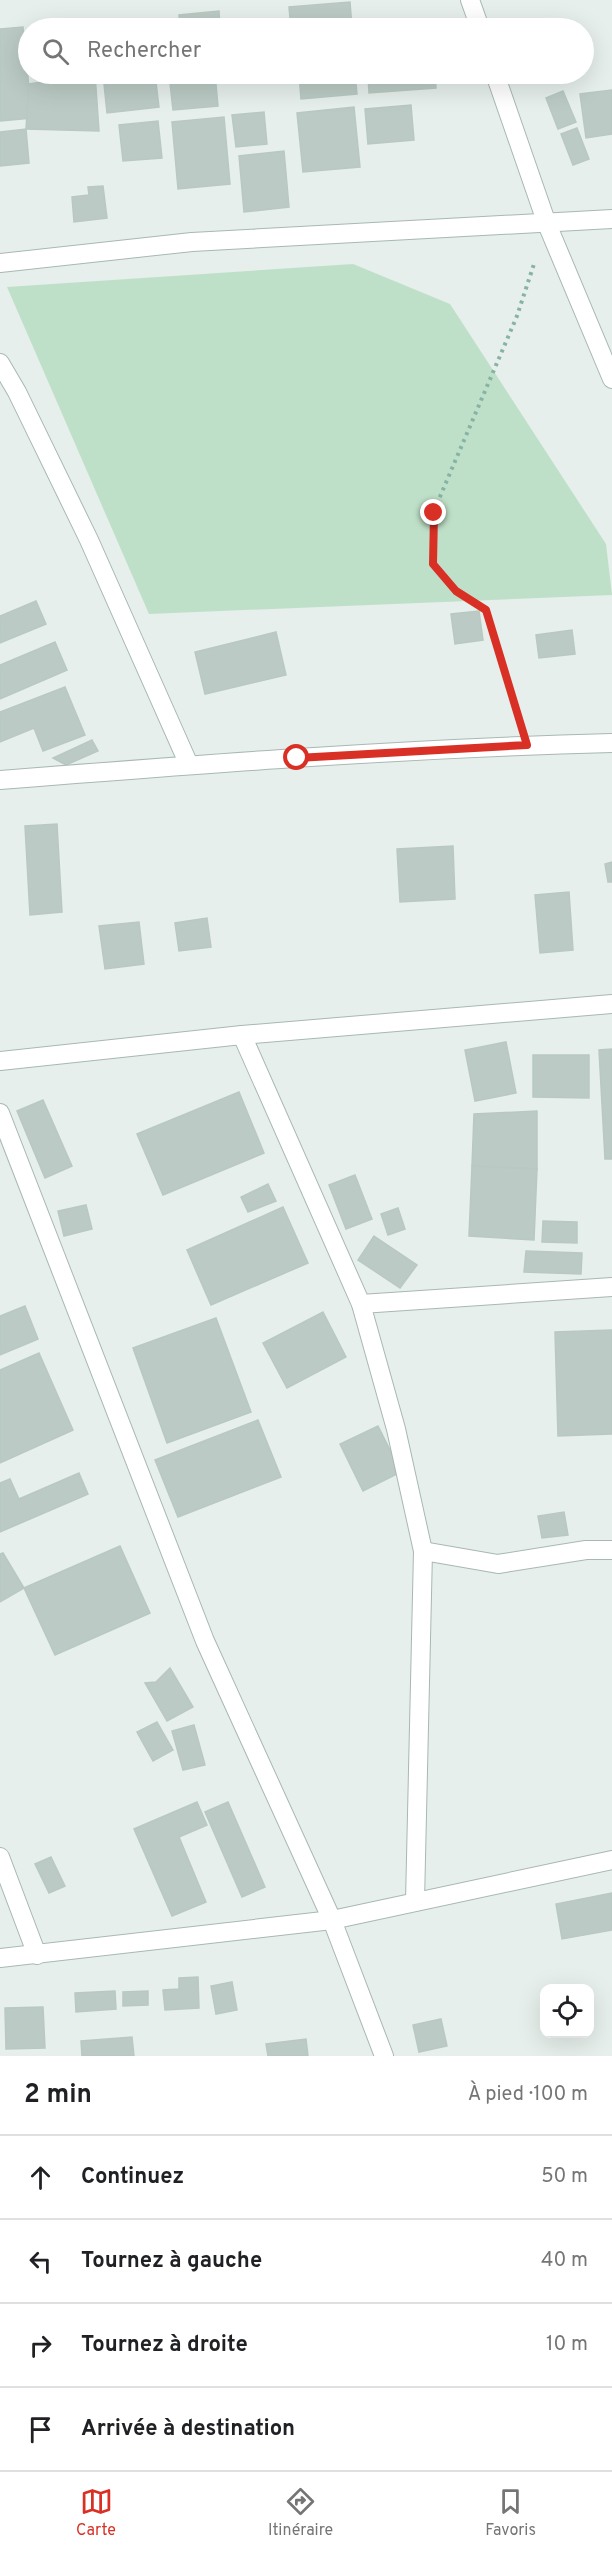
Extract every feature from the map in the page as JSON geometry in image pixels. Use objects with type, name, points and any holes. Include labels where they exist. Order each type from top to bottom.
[{"type":"street","points":[[470,0],[476,18]]},
{"type":"street","points":[[498,84],[547,224],[612,379]]},
{"type":"street","points":[[0,263],[192,242],[612,219]]},
{"type":"street","points":[[0,363],[17,392],[89,540],[189,765]]},
{"type":"street","points":[[0,780],[189,765],[527,745],[612,743]]},
{"type":"street","points":[[0,1061],[242,1035],[612,1004]]},
{"type":"street","points":[[242,1035],[361,1304],[396,1429],[423,1551],[415,1902]]},
{"type":"street","points":[[0,1113],[205,1641],[332,1920],[384,2056]]},
{"type":"street","points":[[361,1304],[612,1287]]},
{"type":"street","points":[[423,1551],[498,1564],[586,1550],[612,1550]]},
{"type":"street","points":[[0,1857],[37,1955]]},
{"type":"street","points":[[0,1958],[332,1920],[612,1860]]},
{"type":"path","points":[[527,745],[486,610],[456,591],[433,564],[434,513],[517,315],[547,224]]},
{"type":"green space","points":[[353,264],[450,304],[606,544],[612,595],[149,614],[7,287]]},
{"type":"building","points":[[350,2],[351,18],[290,18],[289,7]]},
{"type":"building","points":[[219,11],[219,18],[179,18],[179,15]]},
{"type":"building","points":[[18,27],[18,84],[29,84],[32,118],[0,121],[0,29]]},
{"type":"building","points":[[29,84],[96,84],[99,131],[26,129]]},
{"type":"building","points":[[104,84],[156,84],[159,107],[107,113]]},
{"type":"building","points":[[170,84],[216,84],[218,106],[173,110]]},
{"type":"building","points":[[300,84],[356,84],[357,94],[301,99]]},
{"type":"building","points":[[369,84],[436,84],[436,88],[369,93]]},
{"type":"building","points":[[612,90],[612,134],[586,138],[580,94]]},
{"type":"building","points":[[563,91],[576,122],[558,129],[546,98]]},
{"type":"building","points":[[411,105],[414,140],[368,144],[365,109]]},
{"type":"building","points":[[354,107],[360,167],[303,172],[297,113]]},
{"type":"building","points":[[264,112],[267,144],[236,147],[232,115]]},
{"type":"building","points":[[224,117],[230,184],[178,189],[172,122]]},
{"type":"building","points":[[158,121],[162,158],[123,161],[119,125]]},
{"type":"building","points":[[577,128],[589,159],[573,165],[561,134]]},
{"type":"building","points":[[26,129],[29,163],[0,166],[0,132]]},
{"type":"building","points":[[284,151],[289,207],[244,212],[239,156]]},
{"type":"building","points":[[103,186],[107,218],[74,222],[72,197],[89,195],[88,187]]},
{"type":"building","points":[[36,601],[46,624],[0,643],[0,616]]},
{"type":"building","points":[[479,611],[483,640],[455,644],[451,614]]},
{"type":"building","points":[[572,630],[575,654],[539,658],[536,635]]},
{"type":"building","points":[[276,632],[286,675],[205,694],[195,652]]},
{"type":"building","points":[[55,642],[67,670],[0,699],[0,665]]},
{"type":"building","points":[[65,687],[85,735],[43,751],[34,728],[0,742],[0,712]]},
{"type":"building","points":[[92,740],[98,751],[66,765],[53,758]]},
{"type":"building","points":[[57,824],[62,912],[30,915],[25,826]]},
{"type":"building","points":[[453,846],[455,899],[400,902],[397,849]]},
{"type":"building","points":[[612,862],[612,882],[608,882],[605,864]]},
{"type":"building","points":[[569,892],[573,950],[540,953],[535,895]]},
{"type":"building","points":[[207,918],[211,947],[179,951],[175,923]]},
{"type":"building","points":[[139,922],[144,964],[105,969],[99,926]]},
{"type":"building","points":[[506,1042],[516,1093],[475,1101],[465,1050]]},
{"type":"building","points":[[612,1049],[612,1159],[605,1159],[599,1050]]},
{"type":"building","points":[[533,1055],[589,1055],[589,1098],[533,1097]]},
{"type":"building","points":[[239,1092],[264,1153],[163,1195],[137,1134]]},
{"type":"building","points":[[43,1100],[72,1166],[45,1178],[17,1111]]},
{"type":"building","points":[[537,1111],[537,1169],[472,1166],[474,1114]]},
{"type":"building","points":[[472,1166],[537,1169],[534,1240],[469,1236]]},
{"type":"building","points":[[355,1175],[372,1219],[346,1229],[329,1185]]},
{"type":"building","points":[[268,1184],[276,1201],[248,1212],[241,1197]]},
{"type":"building","points":[[86,1205],[92,1229],[64,1236],[58,1211]]},
{"type":"building","points":[[283,1207],[308,1263],[211,1305],[187,1250]]},
{"type":"building","points":[[398,1208],[405,1229],[388,1235],[381,1214]]},
{"type":"building","points":[[543,1221],[577,1222],[577,1243],[542,1242]]},
{"type":"building","points":[[374,1236],[417,1265],[400,1288],[358,1260]]},
{"type":"building","points":[[526,1251],[582,1253],[581,1274],[524,1272]]},
{"type":"building","points":[[25,1306],[38,1339],[0,1355],[0,1316]]},
{"type":"building","points":[[323,1312],[346,1357],[287,1388],[263,1343]]},
{"type":"building","points":[[216,1318],[251,1412],[167,1443],[133,1348]]},
{"type":"building","points":[[612,1330],[612,1434],[558,1436],[555,1332]]},
{"type":"building","points":[[39,1353],[73,1430],[0,1463],[0,1370]]},
{"type":"building","points":[[258,1420],[281,1477],[178,1517],[155,1460]]},
{"type":"building","points":[[378,1426],[401,1472],[363,1491],[340,1444]]},
{"type":"building","points":[[79,1473],[88,1494],[0,1532],[0,1483],[10,1479],[19,1499]]},
{"type":"building","points":[[564,1512],[568,1535],[542,1538],[538,1516]]},
{"type":"building","points":[[120,1546],[150,1613],[55,1655],[24,1588]]},
{"type":"building","points":[[3,1553],[24,1588],[0,1602],[0,1554]]},
{"type":"building","points":[[170,1668],[193,1707],[167,1721],[145,1683],[156,1682]]},
{"type":"building","points":[[157,1722],[173,1750],[153,1761],[137,1732]]},
{"type":"building","points":[[194,1725],[205,1765],[183,1770],[172,1731]]},
{"type":"building","points":[[197,1802],[207,1825],[179,1837],[206,1902],[172,1916],[134,1829]]},
{"type":"building","points":[[228,1802],[265,1887],[242,1897],[205,1812]]},
{"type":"building","points":[[51,1857],[65,1886],[49,1893],[35,1864]]},
{"type":"building","points":[[612,1893],[612,1930],[562,1939],[556,1904]]},
{"type":"building","points":[[198,1977],[199,2008],[165,2010],[163,1990],[179,1989],[179,1978]]},
{"type":"building","points":[[232,1982],[237,2010],[216,2014],[211,1986]]},
{"type":"building","points":[[115,1991],[116,2009],[76,2012],[75,1993]]},
{"type":"building","points":[[148,1991],[148,2005],[123,2006],[123,1992]]},
{"type":"building","points":[[43,2007],[45,2048],[6,2049],[5,2008]]},
{"type":"building","points":[[441,2019],[447,2046],[419,2052],[413,2025]]},
{"type":"building","points":[[132,2037],[134,2056],[82,2056],[81,2041]]},
{"type":"building","points":[[306,2039],[308,2056],[268,2056],[266,2044]]},
{"type":"route","points":[[297,758],[527,745],[486,610],[456,591],[433,564],[434,513]]}]
